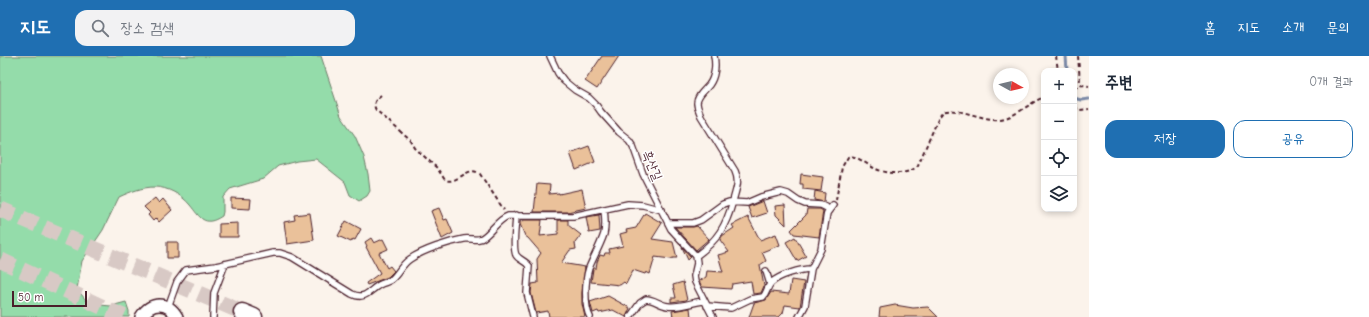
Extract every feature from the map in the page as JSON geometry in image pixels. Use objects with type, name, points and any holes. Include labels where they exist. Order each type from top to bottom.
[{"type":"street","points":[[141,317],[151,307],[160,305],[168,307],[174,311],[177,317]]},
{"type":"lane","name":"흑산길","points":[[550,56],[558,73],[564,81],[575,90],[589,98],[619,132],[629,140],[633,146],[643,174],[668,223],[675,235],[696,256]]},
{"type":"lane","points":[[713,317],[694,279],[698,263],[696,256],[710,245],[724,226],[738,184],[737,176],[701,116],[697,103],[698,98],[712,80],[715,66],[714,56]]},
{"type":"lane","points":[[668,223],[698,222],[723,204],[732,202],[747,203],[769,194],[785,193],[805,204],[831,207],[827,213],[821,249],[811,269],[805,306],[799,317]]},
{"type":"lane","points":[[168,307],[177,282],[186,270],[225,264],[266,254],[280,253],[292,256],[352,294],[361,296],[366,295],[380,284],[392,280],[400,267],[419,253],[462,239],[479,239],[483,237],[500,220],[508,216],[573,216],[628,204],[643,205],[662,210]]},
{"type":"lane","points":[[590,317],[586,306],[587,277],[589,268],[604,233],[604,209]]},
{"type":"lane","points":[[516,215],[515,251],[518,257],[529,266],[527,293],[532,317]]},
{"type":"lane","points":[[213,317],[214,293],[225,264]]},
{"type":"lane","points":[[630,317],[640,303],[646,299],[668,306],[705,303],[731,308],[750,300],[763,297],[770,284],[776,280],[797,271],[811,269]]},
{"type":"lane","points":[[766,271],[770,284]]},
{"type":"path","points":[[1056,56],[1058,68]]},
{"type":"path","points":[[1078,56],[1079,79],[1082,85]]},
{"type":"path","points":[[1077,87],[1082,85],[1089,86]]},
{"type":"path","points":[[381,95],[375,102],[376,110],[410,140],[415,148],[437,168],[445,180],[453,181],[470,171],[477,171],[508,216]]},
{"type":"path","points":[[831,207],[836,201],[842,167],[848,157],[854,156],[872,167],[883,171],[902,172],[913,170],[918,165],[939,117],[943,112],[952,110],[992,120],[1009,116],[1041,99]]},
{"type":"path","points":[[1077,108],[1080,110],[1089,109]]},
{"type":"green space","points":[[0,56],[321,56],[341,116],[355,136],[364,157],[370,191],[367,196],[359,201],[350,195],[345,182],[316,159],[297,161],[278,166],[263,179],[230,189],[223,197],[222,216],[211,221],[203,220],[183,198],[169,190],[155,187],[132,192],[119,197],[103,230],[82,261],[77,289],[89,304],[111,306],[126,302],[129,317],[0,317]]},
{"type":"building","points":[[602,56],[619,56],[597,89],[585,81]]},
{"type":"building","points":[[589,146],[595,162],[576,170],[570,153]]},
{"type":"building","points":[[801,174],[823,177],[821,191],[803,189],[803,184],[800,184]]},
{"type":"building","points":[[537,184],[550,185],[549,194],[559,194],[582,189],[586,208],[567,212],[534,212]]},
{"type":"building","points":[[815,191],[825,193],[824,202],[814,200]]},
{"type":"building","points":[[155,198],[159,203],[163,199],[172,210],[159,222],[156,218],[153,221],[148,215],[150,213],[144,207]]},
{"type":"building","points":[[231,198],[251,199],[250,209],[231,208]]},
{"type":"building","points":[[763,201],[767,213],[752,218],[748,207]]},
{"type":"building","points":[[785,205],[786,225],[776,215],[775,206]]},
{"type":"building","points":[[439,208],[444,220],[447,219],[453,233],[442,239],[431,211]]},
{"type":"building","points":[[807,209],[820,209],[823,211],[819,237],[794,234],[791,230],[806,215]]},
{"type":"building","points":[[310,213],[314,240],[287,244],[284,222],[295,220],[294,215]]},
{"type":"building","points":[[645,213],[662,223],[652,239],[673,242],[677,258],[671,259],[655,257],[650,274],[633,270],[626,284],[624,282],[620,285],[591,282],[593,269],[596,268],[600,255],[604,256],[605,253],[610,253],[609,249],[623,246],[620,234],[627,232],[626,230],[636,228]]},
{"type":"building","points":[[599,215],[600,231],[589,233],[586,217]]},
{"type":"building","points":[[748,217],[760,240],[776,234],[780,245],[762,252],[766,261],[760,265],[764,286],[761,293],[753,294],[751,281],[732,284],[731,289],[702,287],[699,281],[706,277],[707,271],[723,272],[718,255],[729,252],[720,240],[722,236],[734,228],[732,225]]},
{"type":"building","points":[[524,220],[542,220],[540,236],[558,234],[558,220],[568,220],[568,225],[581,235],[575,243],[576,249],[570,250],[561,263],[585,267],[582,304],[585,317],[549,317],[548,311],[536,313],[531,293],[532,284],[538,283],[537,259],[541,253],[525,236],[520,224],[520,222]]},
{"type":"building","points":[[346,221],[361,229],[355,240],[353,239],[351,242],[338,236]]},
{"type":"building","points":[[238,223],[238,237],[219,237],[219,224]]},
{"type":"building","points":[[697,226],[709,239],[696,250],[675,227]]},
{"type":"building","points":[[795,237],[806,256],[797,261],[786,242]]},
{"type":"building","points":[[371,238],[374,243],[383,239],[388,249],[379,253],[387,268],[390,266],[394,271],[388,277],[367,285],[366,283],[380,273],[366,247],[365,242]]},
{"type":"building","points":[[167,242],[178,242],[178,258],[167,258]]},
{"type":"building","points":[[682,247],[691,257],[688,260]]},
{"type":"building","points":[[791,280],[804,282],[800,307],[785,305],[783,313],[779,317],[749,317],[754,303],[766,300],[771,292],[789,294]]},
{"type":"building","points":[[683,282],[687,300],[671,302],[671,298],[676,298],[673,285]]},
{"type":"building","points":[[608,296],[630,308],[626,317],[613,310],[599,313],[598,311],[593,313],[590,302]]},
{"type":"building","points":[[895,305],[913,308],[928,307],[938,317],[879,317],[880,308]]},
{"type":"building","points":[[690,308],[691,317],[673,317],[672,311]]},
{"type":"waterway","points":[[1066,56],[1067,68]]},
{"type":"waterway","points":[[1077,99],[1089,99]]},
{"type":"tunnel","points":[[0,209],[242,312]]},
{"type":"tunnel","points":[[0,260],[124,317]]}]
